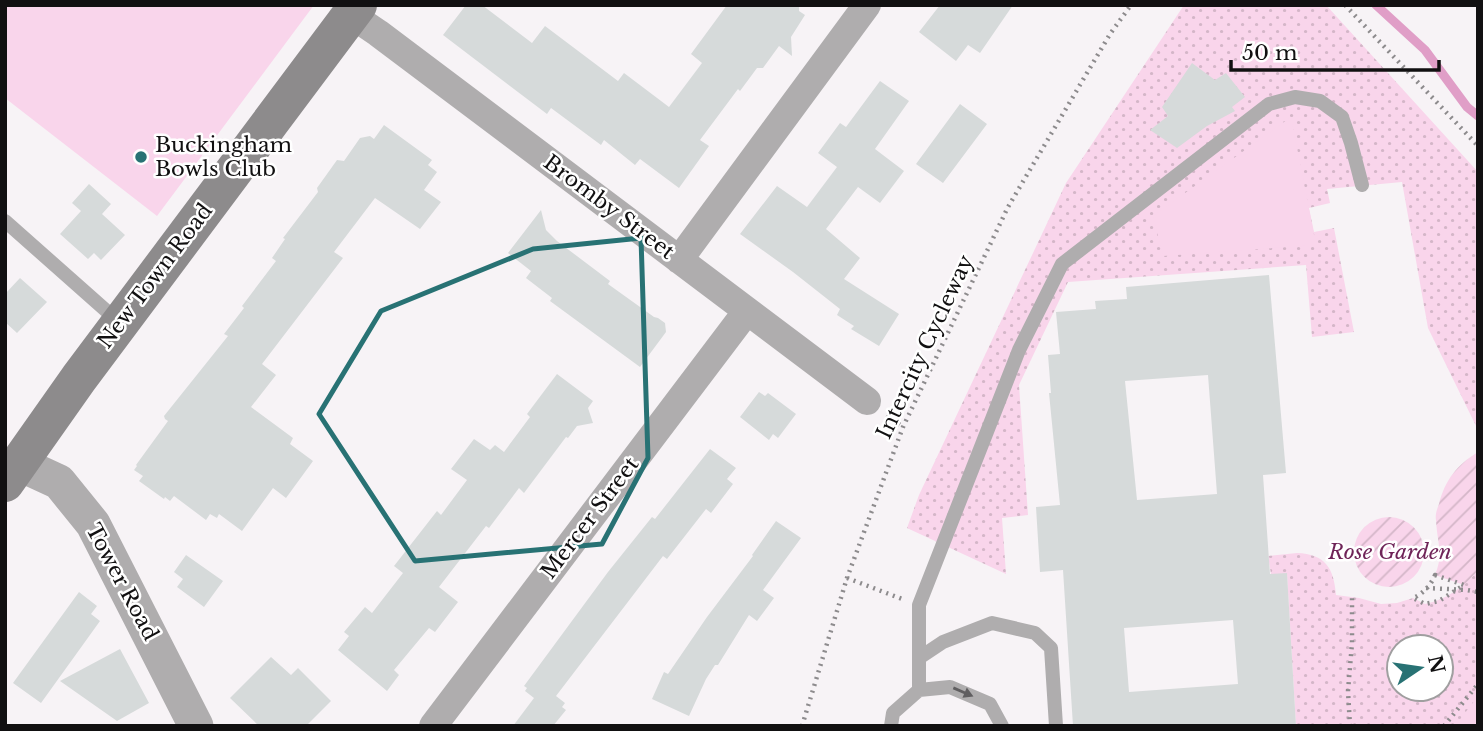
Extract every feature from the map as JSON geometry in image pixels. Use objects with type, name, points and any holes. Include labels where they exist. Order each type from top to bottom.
[{"type":"main road","name":"New Town Road","points":[[13,473],[79,378],[354,10]]},
{"type":"street","points":[[679,260],[867,5]]},
{"type":"street","name":"Bromby Street","points":[[354,10],[378,33],[867,401]]},
{"type":"street","name":"Mercer Street","points":[[433,726],[747,311]]},
{"type":"street","name":"Tower Road","points":[[13,473],[59,482],[93,524],[196,726]]},
{"type":"lane","points":[[919,690],[919,605],[1019,350],[1062,264],[1269,104],[1295,97],[1320,101],[1342,117],[1362,185]]},
{"type":"lane","points":[[5,222],[120,323]]},
{"type":"lane","points":[[919,658],[943,642],[992,623],[1035,633],[1051,648],[1056,726]]},
{"type":"lane","points":[[891,726],[893,713],[919,690],[950,687],[990,704],[1002,726]]},
{"type":"path","name":"Intercity Cycleway","points":[[802,726],[847,578],[903,427],[1007,207],[1130,5]]},
{"type":"path","points":[[1345,5],[1478,146]]},
{"type":"path","points":[[1435,575],[1464,585],[1439,601],[1425,604],[1413,597],[1426,588],[1435,575]]},
{"type":"path","points":[[847,578],[919,605]]},
{"type":"path","points":[[1426,588],[1478,592]]},
{"type":"path","points":[[1350,726],[1348,691],[1352,597]]},
{"type":"path","points":[[1444,726],[1478,684]]},
{"type":"highlighted area","points":[[641,238],[648,458],[602,544],[415,561],[319,414],[381,311],[533,249]]},
{"type":"green space","name":"Buckingham Bowls Club","points":[[5,5],[314,5],[157,216],[5,98]]},
{"type":"green space","points":[[1184,5],[1326,5],[1478,172],[1478,430],[1428,328],[1402,182],[1327,189],[1330,203],[1309,208],[1314,232],[1334,228],[1354,332],[1312,337],[1306,265],[1068,282],[1019,385],[1028,515],[1002,518],[1006,574],[907,528],[919,495],[1066,183]]},
{"type":"green space","points":[[1291,117],[1316,245],[1163,256],[1153,216]]},
{"type":"green space","points":[[1478,452],[1478,571],[1464,585],[1435,575],[1440,554],[1436,516],[1448,480],[1464,462]]},
{"type":"green space","name":"Rose Garden","points":[[1396,517],[1409,523],[1418,532],[1422,538],[1422,566],[1414,577],[1403,585],[1382,587],[1364,577],[1356,566],[1354,545],[1364,527],[1375,519]]},
{"type":"green space","points":[[1307,554],[1326,564],[1333,577],[1336,595],[1381,604],[1413,598],[1425,604],[1454,592],[1478,571],[1478,726],[1296,726],[1287,574],[1271,574],[1268,556]]},
{"type":"green space","points":[[1478,696],[1478,726],[1455,726]]},
{"type":"building","points":[[466,5],[482,5],[532,43],[545,26],[618,81],[624,73],[669,107],[702,63],[691,54],[727,5],[799,5],[799,11],[805,15],[791,37],[792,56],[779,46],[763,68],[757,68],[740,91],[738,89],[700,140],[709,146],[679,188],[640,159],[635,165],[604,140],[601,145],[551,108],[547,114],[443,35]]},
{"type":"building","points":[[940,5],[1013,5],[980,53],[968,45],[956,61],[919,32]]},
{"type":"building","points":[[1192,63],[1215,80],[1226,73],[1245,97],[1232,107],[1235,111],[1207,126],[1177,148],[1150,130],[1168,116],[1162,107]]},
{"type":"building","points":[[880,81],[909,101],[875,149],[904,171],[880,203],[858,187],[826,229],[860,258],[844,279],[899,314],[879,346],[851,329],[854,326],[837,315],[840,309],[740,234],[777,186],[807,207],[837,167],[818,153],[840,123],[846,127]]},
{"type":"building","points":[[960,104],[987,124],[943,183],[916,164]]},
{"type":"building","points":[[384,125],[432,160],[428,165],[437,172],[424,190],[441,202],[420,229],[375,198],[334,252],[343,258],[262,364],[276,375],[251,407],[293,438],[290,444],[313,461],[286,498],[273,488],[242,531],[219,514],[217,518],[210,514],[206,520],[174,496],[170,501],[165,497],[164,499],[139,481],[143,476],[134,470],[168,421],[164,416],[228,336],[224,334],[276,261],[272,258],[285,239],[283,238],[318,192],[317,188],[337,160],[344,161],[360,138],[370,136],[374,139]]},
{"type":"building","points":[[89,184],[111,204],[102,214],[125,235],[101,260],[94,253],[88,259],[60,234],[81,211],[72,203]]},
{"type":"building","points":[[541,210],[546,230],[557,241],[610,281],[608,284],[665,323],[666,332],[640,367],[550,301],[552,298],[526,278],[531,271],[508,253]]},
{"type":"building","points":[[1269,275],[1286,473],[1263,475],[1270,574],[1287,573],[1296,726],[1073,726],[1063,570],[1040,572],[1036,507],[1060,505],[1048,355],[1060,354],[1056,312],[1096,309],[1095,301],[1127,299],[1126,287]],"holes":[[[1208,375],[1217,494],[1137,500],[1125,381]],[[1233,620],[1238,684],[1129,692],[1124,628]]]},
{"type":"building","points":[[20,278],[47,302],[17,333],[5,322],[5,294]]},
{"type":"building","points":[[557,374],[593,401],[588,408],[593,423],[577,426],[568,438],[566,437],[524,493],[519,488],[439,587],[458,602],[435,632],[429,628],[394,670],[399,675],[387,691],[338,650],[349,636],[344,632],[365,607],[372,613],[403,573],[394,566],[437,511],[441,515],[467,480],[451,469],[474,439],[490,450],[495,445],[504,452],[530,417],[527,414]]},
{"type":"building","points":[[759,392],[765,396],[768,393],[796,414],[778,438],[773,434],[769,440],[740,417]]},
{"type":"building","points":[[710,449],[736,468],[727,479],[733,484],[711,513],[706,509],[667,559],[663,556],[556,696],[565,703],[562,707],[566,710],[553,726],[513,726],[534,698],[525,691],[527,688],[524,686],[608,572],[652,517],[655,519]]},
{"type":"building","points":[[776,521],[801,538],[763,590],[774,598],[757,621],[749,615],[718,665],[715,665],[706,679],[689,716],[652,699],[664,672],[668,674]]},
{"type":"building","points":[[186,555],[223,581],[204,607],[177,587],[183,579],[174,572]]},
{"type":"building","points":[[79,592],[97,606],[91,614],[100,621],[41,703],[13,683]]},
{"type":"building","points":[[120,649],[149,703],[117,721],[60,681]]},
{"type":"building","points":[[271,657],[291,675],[298,668],[331,701],[306,726],[259,726],[230,698]]},
{"type":"waterway","points":[[1376,5],[1425,50],[1467,107],[1478,116]]},
{"type":"place","name":"Buckingham Bowls Club","points":[[141,157]]}]
